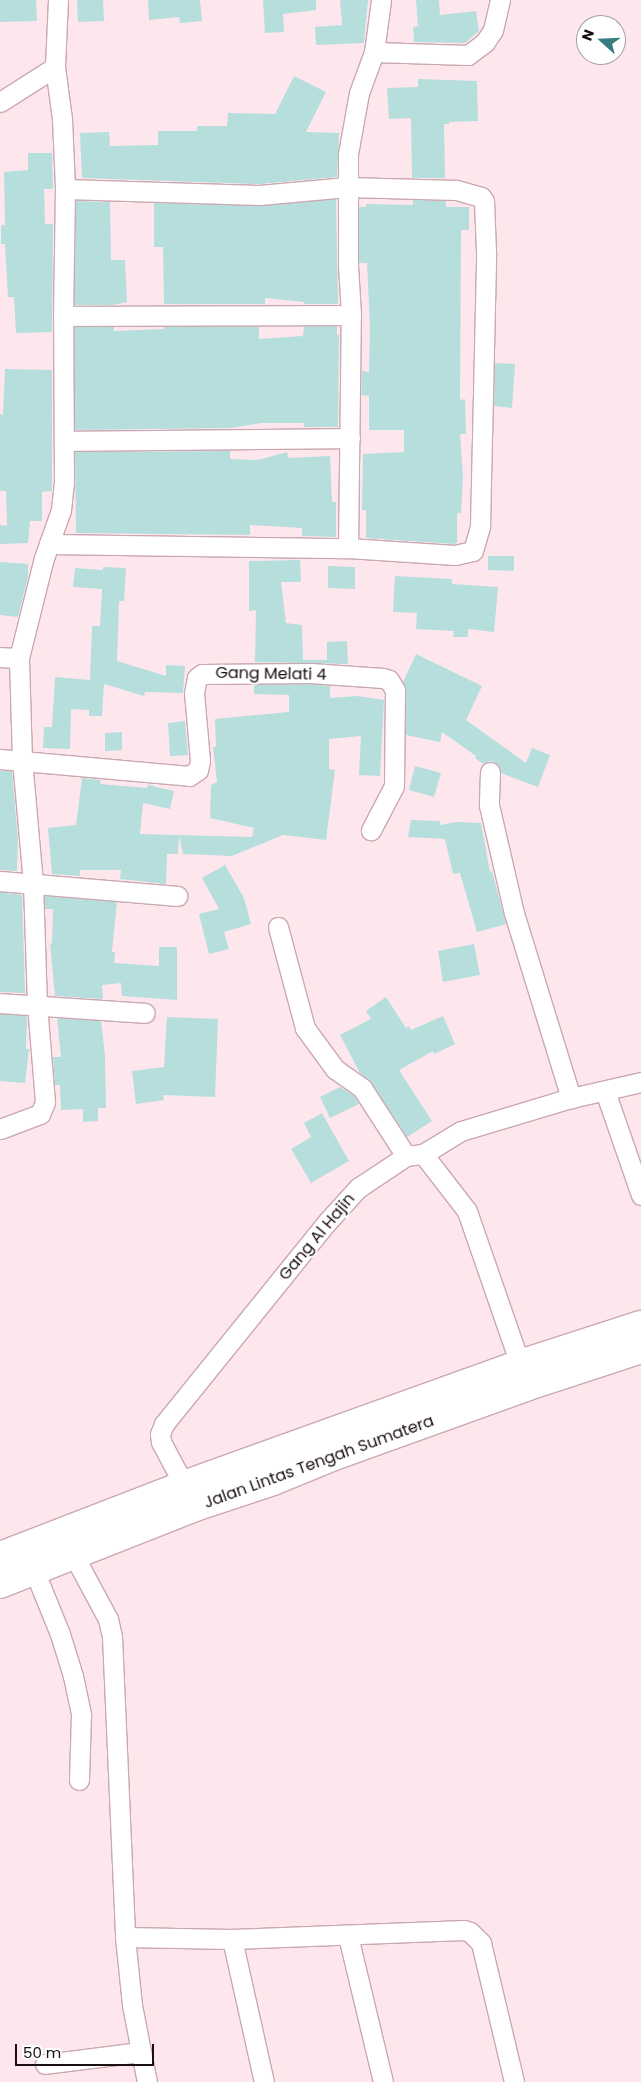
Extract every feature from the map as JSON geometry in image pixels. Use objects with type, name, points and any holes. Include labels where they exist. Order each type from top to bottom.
[{"type":"highway","name":"Jalan Lintas Tengah Sumatera","points":[[0,1584],[195,1507],[269,1469],[520,1364],[641,1325]]},
{"type":"highway","name":"Jalan Lintas Tengah Sumatera","points":[[329,1445],[528,1386],[641,1350]]},
{"type":"highway","name":"Jalan Lintas Tengah Sumatera","points":[[0,1556],[184,1484],[269,1469]]},
{"type":"street","points":[[0,1129],[40,1114],[46,1102],[37,1004],[32,883],[22,760],[19,658],[48,544],[60,510],[64,483],[63,316],[65,189],[62,119],[55,67],[59,23],[58,0]]},
{"type":"street","points":[[348,548],[351,315],[347,187],[348,154],[355,110],[374,52],[381,0]]},
{"type":"street","points":[[374,52],[468,55],[486,42],[493,30],[500,0]]},
{"type":"street","points":[[0,102],[55,67]]},
{"type":"street","points":[[48,544],[348,548],[456,555],[473,551],[477,543],[480,526],[486,252],[484,201],[477,194],[456,190],[347,187],[259,195],[65,189]]},
{"type":"street","points":[[63,316],[351,315]]},
{"type":"street","points":[[65,441],[350,438]]},
{"type":"street","points":[[0,657],[19,658]]},
{"type":"street","name":"Gang Melati 4","points":[[22,760],[189,776],[198,770],[200,761],[194,693],[197,678],[202,674],[310,673],[389,680],[395,690],[394,786],[371,830]]},
{"type":"street","points":[[0,759],[22,760]]},
{"type":"street","points":[[490,772],[489,805],[512,904],[571,1098]]},
{"type":"street","points":[[0,881],[177,896]]},
{"type":"street","points":[[278,927],[305,1028],[335,1069],[362,1088],[414,1155],[467,1211],[520,1364]]},
{"type":"street","points":[[0,1003],[37,1004],[145,1013]]},
{"type":"street","name":"Gang Al Hajin","points":[[184,1484],[161,1442],[160,1434],[164,1424],[328,1220],[358,1188],[414,1155],[461,1131],[571,1098],[641,1082]]},
{"type":"street","points":[[604,1091],[641,1195]]},
{"type":"street","points":[[73,1554],[108,1619],[112,1636],[126,1937],[140,2052],[147,2082]]},
{"type":"street","points":[[34,1570],[60,1634],[73,1676],[81,1716],[79,1780]]},
{"type":"street","points":[[126,1937],[232,1939],[464,1930],[477,1937],[481,1943],[514,2082]]},
{"type":"street","points":[[348,1936],[383,2082]]},
{"type":"street","points":[[232,1939],[264,2082]]},
{"type":"street","points":[[45,2064],[140,2052]]},
{"type":"building","points":[[0,0],[36,0],[37,21],[0,22]]},
{"type":"building","points":[[77,0],[103,0],[104,21],[78,22]]},
{"type":"building","points":[[148,0],[200,0],[202,21],[180,23],[179,17],[149,20]]},
{"type":"building","points":[[263,0],[316,0],[316,10],[283,14],[284,32],[265,33]]},
{"type":"building","points":[[340,0],[368,0],[364,43],[316,45],[315,27],[342,25]]},
{"type":"building","points":[[416,0],[439,0],[440,15],[476,11],[479,31],[465,43],[414,42],[413,27],[418,26]]},
{"type":"building","points":[[294,76],[326,92],[306,132],[339,133],[337,177],[259,184],[82,178],[80,133],[109,132],[110,146],[158,145],[158,131],[197,131],[197,126],[227,126],[228,113],[275,114]]},
{"type":"building","points":[[418,79],[477,81],[478,121],[449,122],[449,124],[444,124],[445,178],[412,178],[411,118],[389,119],[387,88],[418,87]]},
{"type":"building","points":[[28,153],[52,153],[53,189],[44,189],[45,224],[53,224],[52,332],[16,333],[14,297],[8,297],[5,244],[1,244],[1,225],[5,225],[4,172],[28,170]]},
{"type":"building","points":[[336,199],[338,304],[304,304],[304,302],[265,298],[265,304],[164,304],[163,247],[154,247],[154,203],[259,206]]},
{"type":"building","points":[[413,200],[446,201],[446,207],[469,207],[469,230],[461,230],[460,400],[465,399],[466,434],[460,434],[463,476],[461,513],[457,513],[457,543],[454,544],[366,538],[366,510],[362,510],[363,454],[404,452],[404,430],[369,430],[369,396],[361,395],[362,371],[369,372],[370,327],[367,263],[359,263],[359,207],[366,207],[366,204],[413,205]]},
{"type":"building","points":[[76,201],[110,202],[111,260],[125,260],[127,302],[113,305],[74,305]]},
{"type":"building","points":[[304,326],[337,326],[337,335],[339,335],[338,427],[304,427],[304,423],[262,423],[230,428],[75,430],[74,327],[114,327],[114,331],[164,329],[164,327],[259,327],[259,339],[303,336]]},
{"type":"building","points":[[495,363],[515,364],[512,408],[494,406]]},
{"type":"building","points":[[5,369],[52,370],[52,491],[42,492],[42,521],[30,521],[28,543],[0,544],[0,525],[7,526],[6,491],[0,491],[0,414],[3,415]]},
{"type":"building","points":[[230,451],[230,459],[258,460],[287,452],[288,458],[330,456],[332,502],[336,502],[336,537],[302,536],[302,528],[250,525],[250,535],[76,533],[75,452]]},
{"type":"building","points":[[488,556],[514,556],[514,571],[488,570]]},
{"type":"building","points":[[300,560],[301,582],[281,582],[286,623],[302,625],[303,660],[327,660],[327,642],[347,641],[348,664],[255,662],[256,610],[249,611],[249,561]]},
{"type":"building","points":[[0,562],[28,564],[28,577],[18,617],[0,615]]},
{"type":"building","points":[[328,566],[355,567],[355,589],[328,588]]},
{"type":"building","points":[[103,567],[126,568],[124,601],[119,601],[117,661],[166,676],[166,665],[185,666],[183,693],[145,692],[144,696],[104,684],[102,716],[89,716],[89,710],[71,709],[70,749],[43,748],[44,727],[52,727],[55,677],[90,680],[92,626],[100,626],[102,589],[73,587],[75,568],[103,570]]},
{"type":"building","points":[[395,576],[452,579],[452,584],[498,587],[494,632],[468,629],[468,637],[453,637],[454,631],[416,629],[417,613],[393,612]]},
{"type":"building","points":[[416,654],[482,686],[466,720],[526,763],[532,748],[550,755],[538,787],[501,773],[500,767],[495,762],[490,761],[483,764],[475,758],[476,756],[442,732],[440,742],[406,735],[406,690],[403,682]]},
{"type":"building","points":[[310,684],[330,686],[330,698],[357,696],[384,700],[380,776],[359,775],[361,736],[329,739],[329,769],[335,770],[326,840],[283,835],[232,856],[183,854],[179,836],[178,854],[167,854],[166,884],[120,879],[121,870],[80,870],[80,876],[52,874],[48,828],[76,825],[82,778],[101,780],[100,784],[147,788],[148,785],[174,791],[170,809],[143,803],[140,834],[252,837],[254,828],[210,818],[211,785],[217,782],[213,747],[216,747],[215,719],[289,712],[289,695],[254,694],[254,685]]},
{"type":"building","points":[[185,721],[188,755],[170,756],[168,723]]},
{"type":"building","points":[[122,732],[122,750],[105,751],[105,733]]},
{"type":"building","points":[[415,766],[441,773],[434,797],[409,790]]},
{"type":"building","points":[[0,771],[12,771],[18,840],[17,871],[0,870]]},
{"type":"building","points":[[411,820],[440,821],[440,825],[457,822],[481,823],[490,872],[492,871],[506,924],[477,932],[460,873],[453,874],[445,839],[408,837]]},
{"type":"building","points":[[225,865],[244,898],[251,924],[224,932],[229,949],[209,954],[199,914],[219,909],[202,878]]},
{"type":"building","points":[[0,892],[22,895],[25,993],[0,992]]},
{"type":"building","points":[[45,896],[117,902],[112,952],[115,952],[114,963],[159,966],[159,947],[177,947],[177,1000],[122,996],[121,983],[102,985],[103,999],[55,996],[50,943],[52,944],[53,909],[45,909]]},
{"type":"building","points":[[474,944],[480,975],[443,982],[438,951]]},
{"type":"building","points":[[386,997],[406,1028],[409,1026],[411,1030],[443,1016],[455,1044],[434,1054],[433,1051],[399,1070],[432,1121],[407,1137],[371,1082],[360,1073],[340,1035],[371,1019],[366,1011]]},
{"type":"building","points":[[0,1014],[27,1016],[26,1049],[29,1049],[25,1083],[0,1081]]},
{"type":"building","points":[[167,1017],[218,1019],[215,1097],[163,1095],[164,1100],[136,1104],[132,1071],[164,1067]]},
{"type":"building","points":[[57,1018],[101,1021],[105,1056],[106,1108],[98,1108],[98,1121],[83,1122],[83,1109],[61,1110],[60,1085],[55,1085],[53,1057],[61,1057]]},
{"type":"building","points":[[340,1087],[354,1096],[359,1104],[330,1118],[320,1097]]},
{"type":"building","points":[[322,1113],[349,1161],[311,1183],[291,1149],[311,1137],[304,1123]]}]
